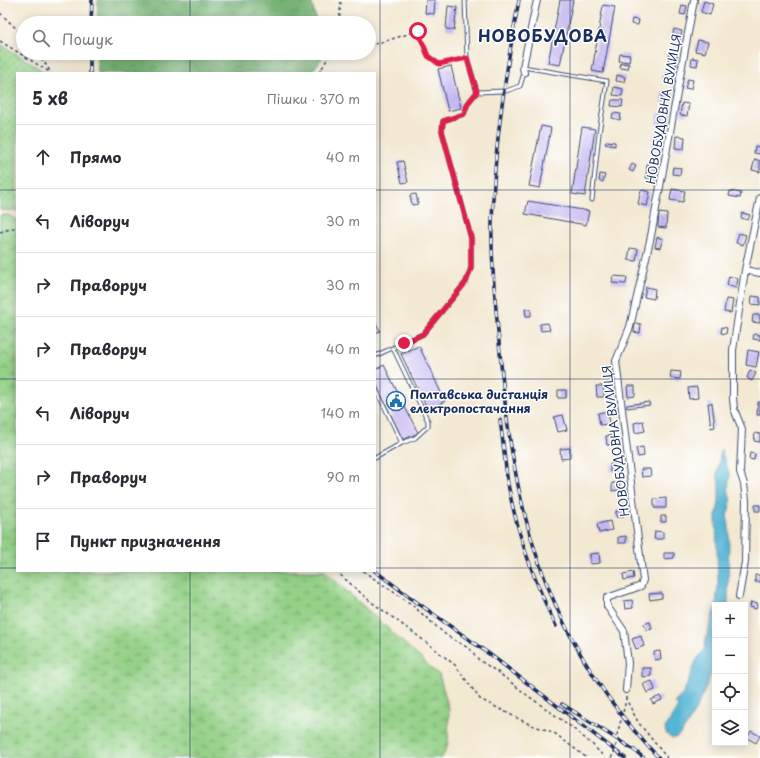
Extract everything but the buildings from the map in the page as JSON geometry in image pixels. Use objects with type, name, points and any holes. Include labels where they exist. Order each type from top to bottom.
[{"type":"street","points":[[524,73],[523,66],[537,0]]},
{"type":"street","name":"НОВОБУДОВНА ВУЛИЦЯ","points":[[626,690],[628,663],[624,631],[606,606],[607,598],[641,586],[643,580],[616,361],[630,327],[651,236],[694,0]]},
{"type":"street","points":[[739,596],[745,562],[746,500],[744,484],[740,472],[742,428],[734,409],[732,373],[733,350],[745,270],[760,198]]},
{"type":"street","points":[[745,270],[760,273]]},
{"type":"lane","points":[[466,0],[467,58],[477,92]]},
{"type":"lane","points":[[523,66],[607,81],[599,133],[592,200]]},
{"type":"lane","points":[[477,92],[506,92],[520,86],[524,73]]},
{"type":"lane","points":[[376,356],[423,334],[466,282],[471,268],[471,238],[442,131],[443,121],[464,114],[468,103],[477,92]]},
{"type":"lane","points":[[376,457],[402,443],[415,438],[428,426],[428,421],[393,348]]},
{"type":"lane","points":[[376,390],[402,443]]},
{"type":"path","points":[[340,16],[341,0]]},
{"type":"path","points":[[0,13],[16,28]]},
{"type":"path","points":[[376,44],[418,31],[428,56],[439,64],[467,58]]},
{"type":"path","points":[[0,41],[16,51]]},
{"type":"path","points":[[30,60],[49,72]]},
{"type":"path","points":[[43,60],[50,72]]},
{"type":"path","points":[[320,72],[326,60]]},
{"type":"path","points":[[0,232],[16,227]]},
{"type":"path","points":[[337,572],[370,601],[455,665],[480,699],[531,725],[553,732],[587,758]]},
{"type":"path","points":[[364,572],[411,604],[446,635],[470,649],[478,660],[499,673],[570,726],[593,745],[605,758]]},
{"type":"path","points":[[611,758],[616,751],[618,732],[623,717],[626,700],[626,690]]},
{"type":"path","points":[[626,700],[638,722],[667,758]]},
{"type":"green space","points":[[98,0],[311,0],[315,16],[97,16]]},
{"type":"green space","points":[[0,44],[16,54],[16,60],[26,60],[45,72],[16,72],[16,211],[0,210]]},
{"type":"green space","points":[[97,60],[321,60],[312,72],[98,72]]},
{"type":"green space","points":[[0,215],[8,215],[16,219],[16,572],[326,572],[439,675],[449,709],[448,744],[442,758],[0,758]]},
{"type":"water","points":[[721,449],[730,476],[728,487],[731,503],[727,516],[729,526],[728,602],[716,602],[718,584],[716,517],[719,502],[719,484],[717,474]]},
{"type":"water","points":[[712,618],[712,671],[710,678],[699,704],[686,727],[679,735],[671,738],[666,733],[665,728],[678,707],[675,702],[683,694],[696,661],[704,650]]},
{"type":"railway","points":[[91,16],[92,0]]},
{"type":"railway","points":[[519,0],[501,111],[495,167],[492,223],[493,276],[501,364],[505,406],[515,471],[524,513],[540,565],[565,625],[598,682],[616,708],[659,758]]},
{"type":"railway","points":[[90,60],[90,72]]},
{"type":"railway","points":[[500,420],[508,484],[516,521],[540,592],[556,626]]},
{"type":"railway","points":[[376,572],[492,656],[625,758]]},
{"type":"railway","points":[[562,704],[644,758]]},
{"type":"place","name":"Полтавська дистанція електропостачання","points":[[396,401]]},
{"type":"district","name":"НОВОБУДОВА","points":[[543,35]]},
{"type":"route","points":[[404,343],[423,334],[440,315],[466,282],[471,268],[471,238],[442,131],[443,121],[464,114],[468,103],[477,92],[467,58],[439,64],[428,56],[418,31]]}]
